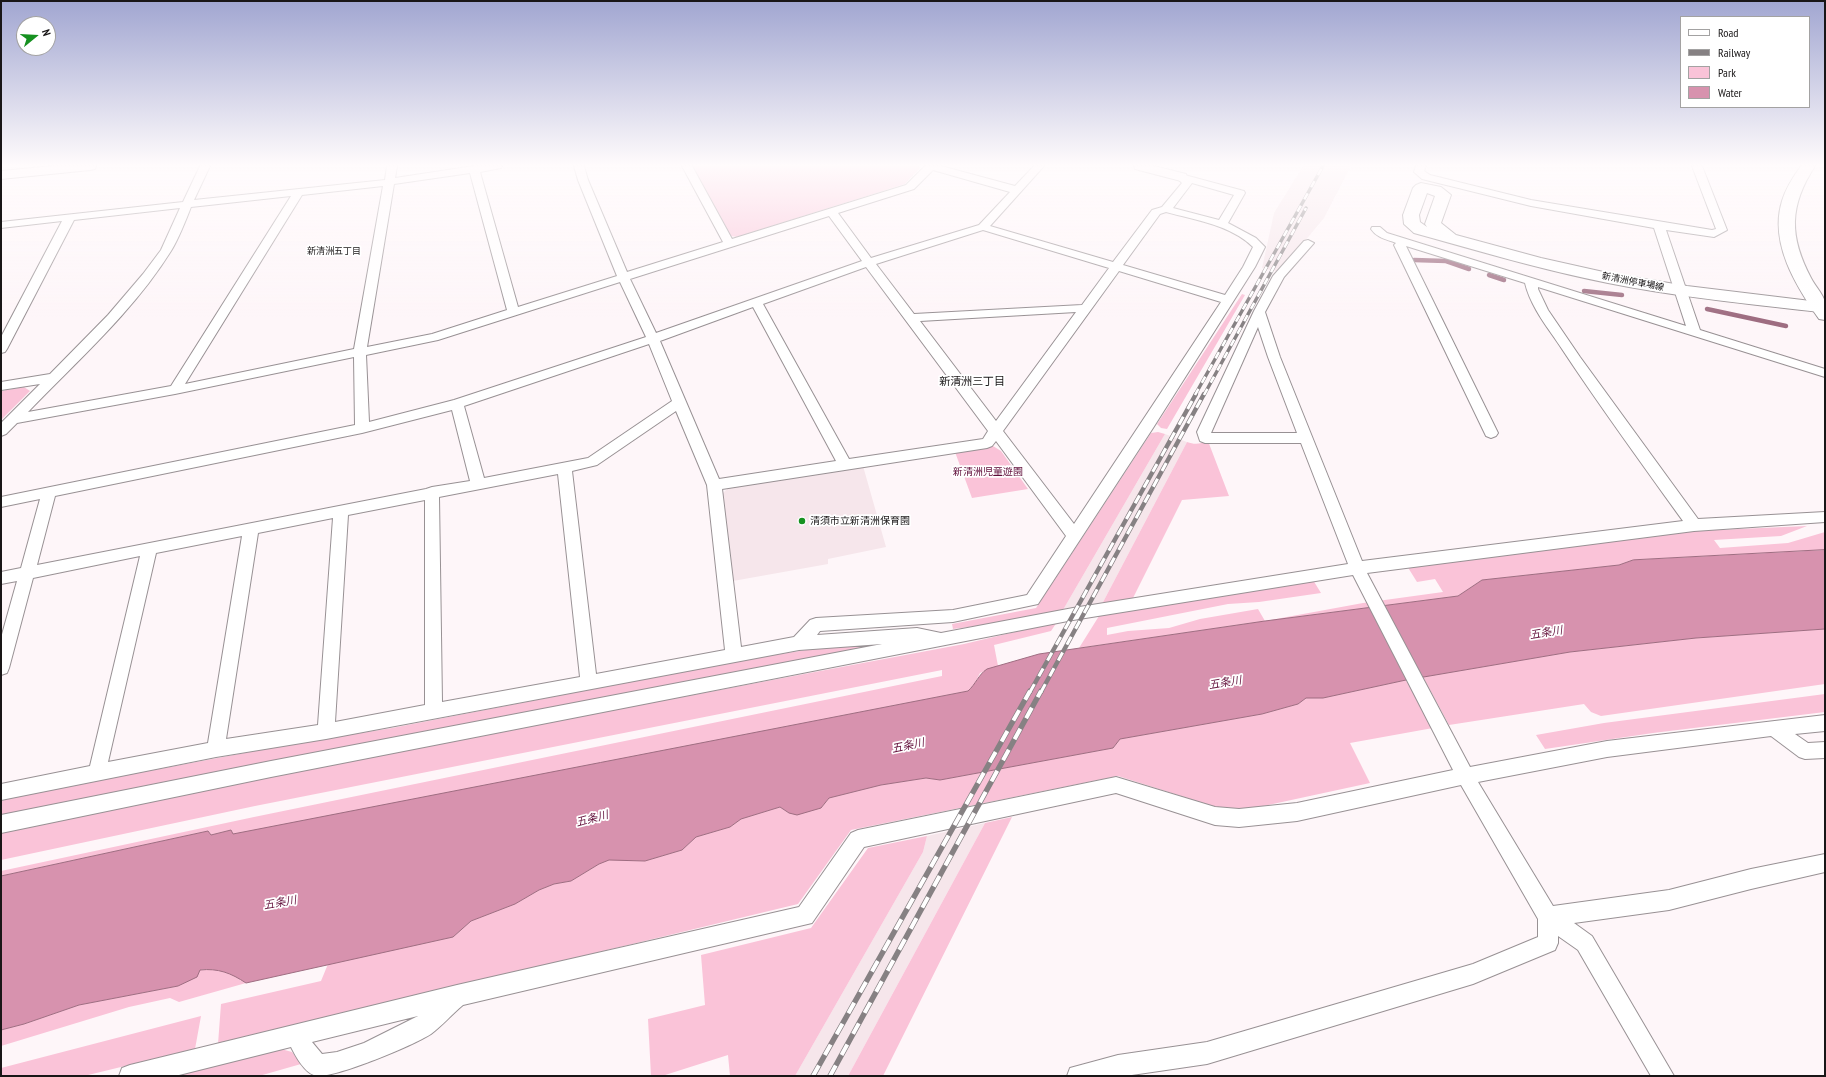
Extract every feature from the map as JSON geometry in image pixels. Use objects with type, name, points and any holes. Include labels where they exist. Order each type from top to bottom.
[{"type":"main road","points":[[1788,216],[1788,240],[1795,265],[1822,311]]},
{"type":"main road","name":"新清洲停車場線","points":[[1450,238],[1608,278],[1682,291],[1822,311]]},
{"type":"street","points":[[1,225],[77,216]]},
{"type":"street","points":[[1,431],[112,318],[147,276],[166,250],[181,216]]},
{"type":"street","points":[[175,390],[284,216]]},
{"type":"street","points":[[362,428],[360,353],[384,216]]},
{"type":"street","points":[[487,216],[513,312]]},
{"type":"street","points":[[598,216],[623,277],[653,339],[714,485],[734,654]]},
{"type":"street","points":[[714,216],[729,244]]},
{"type":"street","points":[[13,419],[175,390],[434,337],[818,216]]},
{"type":"street","points":[[835,216],[1074,535]]},
{"type":"street","points":[[1,502],[362,428],[457,404],[653,339],[869,262],[983,226],[992,216]]},
{"type":"street","points":[[714,485],[987,443],[1153,216]]},
{"type":"street","points":[[799,643],[816,625],[953,616],[1032,600],[1148,426],[1249,267],[1259,247],[1252,240],[1222,224],[1193,216]]},
{"type":"street","points":[[1222,224],[1226,216]]},
{"type":"street","points":[[1605,216],[1714,234],[1722,230],[1717,216]]},
{"type":"street","points":[[1,349],[70,217]]},
{"type":"street","points":[[983,226],[1228,300]]},
{"type":"street","points":[[1659,226],[1695,333]]},
{"type":"street","points":[[1376,229],[1383,235],[1825,373]]},
{"type":"street","points":[[1402,241],[1400,245],[1491,433]]},
{"type":"street","points":[[1306,438],[1205,438],[1204,432],[1260,312],[1279,276],[1308,243]]},
{"type":"street","points":[[1531,282],[1532,288],[1543,309],[1586,376],[1694,525]]},
{"type":"street","points":[[756,302],[845,465]]},
{"type":"street","points":[[910,318],[1087,308]]},
{"type":"street","points":[[1260,312],[1274,357],[1360,573],[1461,768],[1548,917],[1585,943],[1663,1076]]},
{"type":"street","points":[[1,386],[54,377]]},
{"type":"street","points":[[1,578],[432,492],[592,462],[679,403]]},
{"type":"street","points":[[457,404],[478,483]]},
{"type":"street","points":[[564,467],[589,682]]},
{"type":"street","points":[[1,668],[49,492]]},
{"type":"street","points":[[432,492],[434,711]]},
{"type":"street","points":[[326,731],[341,510]]},
{"type":"street","points":[[1,824],[271,769],[947,640],[1073,614],[1694,525],[1825,516]]},
{"type":"street","points":[[216,749],[251,528]]},
{"type":"street","points":[[97,773],[150,548]]},
{"type":"street","points":[[1,792],[216,749],[326,731],[799,643],[917,635],[947,640]]},
{"type":"street","points":[[130,1076],[457,996],[805,916],[858,839],[1116,785],[1215,816],[1239,818],[1297,812],[1461,768],[1774,728],[1825,723]]},
{"type":"street","points":[[1774,728],[1806,751],[1825,750]]},
{"type":"street","points":[[1548,917],[1669,900],[1825,862]]},
{"type":"street","points":[[1078,1076],[1118,1066],[1207,1053],[1473,974],[1548,943],[1548,917]]},
{"type":"street","points":[[296,1035],[303,1048],[317,1065],[336,1070],[424,1026],[457,996]]},
{"type":"shaded area","points":[[1273,216],[1325,216],[1279,272],[1262,268]]},
{"type":"shaded area","points":[[1165,434],[1187,442],[1102,604],[1063,610]]},
{"type":"shaded area","name":"清須市立新清洲保育園","points":[[863,466],[886,547],[828,559],[828,564],[733,581],[722,494],[728,488]]},
{"type":"shaded area","points":[[985,823],[848,1076],[795,1076],[923,852],[927,836]]},
{"type":"green space","points":[[720,216],[803,216],[737,237],[731,236]]},
{"type":"green space","points":[[1242,294],[1245,295],[1167,429],[1161,428],[1157,424]]},
{"type":"green space","points":[[24,387],[30,391],[1,420],[1,391]]},
{"type":"green space","points":[[1158,432],[1165,434],[1063,610],[993,624],[953,629],[952,624],[1036,608],[1151,433]]},
{"type":"green space","points":[[1208,441],[1229,496],[1182,500],[1132,600],[1102,604],[1187,442],[1198,444]]},
{"type":"green space","name":"新清洲児童遊園","points":[[993,446],[1001,451],[1028,489],[972,498],[955,452]]},
{"type":"green space","points":[[1807,526],[1781,536],[1714,540],[1720,548],[1788,543],[1825,532],[1825,550],[1633,560],[1619,565],[1482,580],[1458,596],[1265,621],[1363,603],[1443,592],[1435,579],[1417,582],[1407,566],[1693,531]]},
{"type":"green space","points":[[1313,580],[1321,593],[1259,602],[1228,604],[1107,628],[1107,635],[1128,631],[1169,628],[1200,619],[1258,609],[1265,621],[1079,648],[1099,616]]},
{"type":"green space","points":[[1057,622],[1051,631],[994,645],[998,666],[980,673],[974,685],[968,691],[233,835],[231,830],[211,835],[208,831],[1,876],[1,871],[254,817],[942,676],[942,670],[255,806],[1,860],[1,831],[277,773],[964,644]]},
{"type":"green space","points":[[1825,629],[1825,684],[1601,716],[1591,712],[1584,704],[1449,725],[1423,677],[1570,652],[1696,638]]},
{"type":"green space","points":[[904,641],[1,818],[1,799],[21,795],[281,746],[392,728],[737,661],[812,649]]},
{"type":"green space","points":[[1406,680],[1433,728],[1350,743],[1370,783],[1245,810],[1228,811],[1118,776],[851,830],[798,904],[218,1044],[221,1004],[321,981],[328,964],[453,937],[471,921],[515,904],[539,890],[554,884],[571,881],[609,859],[645,861],[682,850],[696,837],[730,827],[741,819],[780,807],[789,813],[821,808],[829,798],[881,785],[926,778],[940,780],[1113,748],[1120,739],[1262,714],[1298,704],[1306,698],[1323,698]]},
{"type":"green space","points":[[1825,694],[1825,712],[1653,733],[1545,749],[1536,735],[1604,723]]},
{"type":"green space","points":[[1012,817],[883,1076],[848,1076],[985,823]]},
{"type":"green space","points":[[927,836],[923,852],[795,1076],[730,1076],[728,1055],[662,1076],[651,1076],[648,1019],[705,1005],[701,955],[811,928],[868,848]]},
{"type":"green space","points":[[212,969],[231,973],[246,983],[179,1002],[170,998],[129,1007],[1,1046],[1,1030],[24,1024],[79,1005],[178,986],[200,970]]},
{"type":"green space","points":[[201,1016],[195,1049],[84,1076],[1,1076],[1,1068]]},
{"type":"green space","points":[[281,1049],[292,1052],[301,1064],[259,1076],[170,1076]]},
{"type":"water","name":"五条川","points":[[1825,550],[1825,629],[1696,638],[1570,652],[1406,680],[1323,698],[1306,698],[1298,704],[1262,714],[1120,739],[1113,748],[940,780],[926,778],[881,785],[829,798],[821,808],[797,815],[789,813],[780,807],[741,819],[730,827],[696,837],[682,850],[645,861],[609,860],[599,864],[571,881],[554,884],[539,890],[515,904],[471,921],[453,937],[246,983],[235,976],[224,972],[200,970],[197,977],[178,986],[79,1005],[24,1024],[1,1030],[1,876],[208,831],[211,835],[231,830],[233,834],[968,691],[981,674],[987,669],[1039,654],[1265,621],[1458,596],[1482,580],[1619,565],[1633,560]]},
{"type":"waterway","points":[[1414,260],[1446,261],[1469,269]]},
{"type":"waterway","points":[[1489,275],[1504,280]]},
{"type":"waterway","points":[[1584,291],[1622,295]]},
{"type":"waterway","points":[[1707,309],[1786,326]]},
{"type":"railway","points":[[1195,395],[1295,216]]},
{"type":"railway","points":[[1204,395],[1301,216]]},
{"type":"railway","points":[[1030,692],[1196,394]]},
{"type":"railway","points":[[1041,692],[1204,394]]},
{"type":"railway","points":[[813,1076],[1030,691]]},
{"type":"railway","points":[[830,1076],[1041,691]]},
{"type":"place","name":"清須市立新清洲保育園","points":[[802,521]]},
{"type":"district","name":"新清洲五丁目","points":[[334,251]]},
{"type":"district","name":"新清洲三丁目","points":[[972,382]]}]
